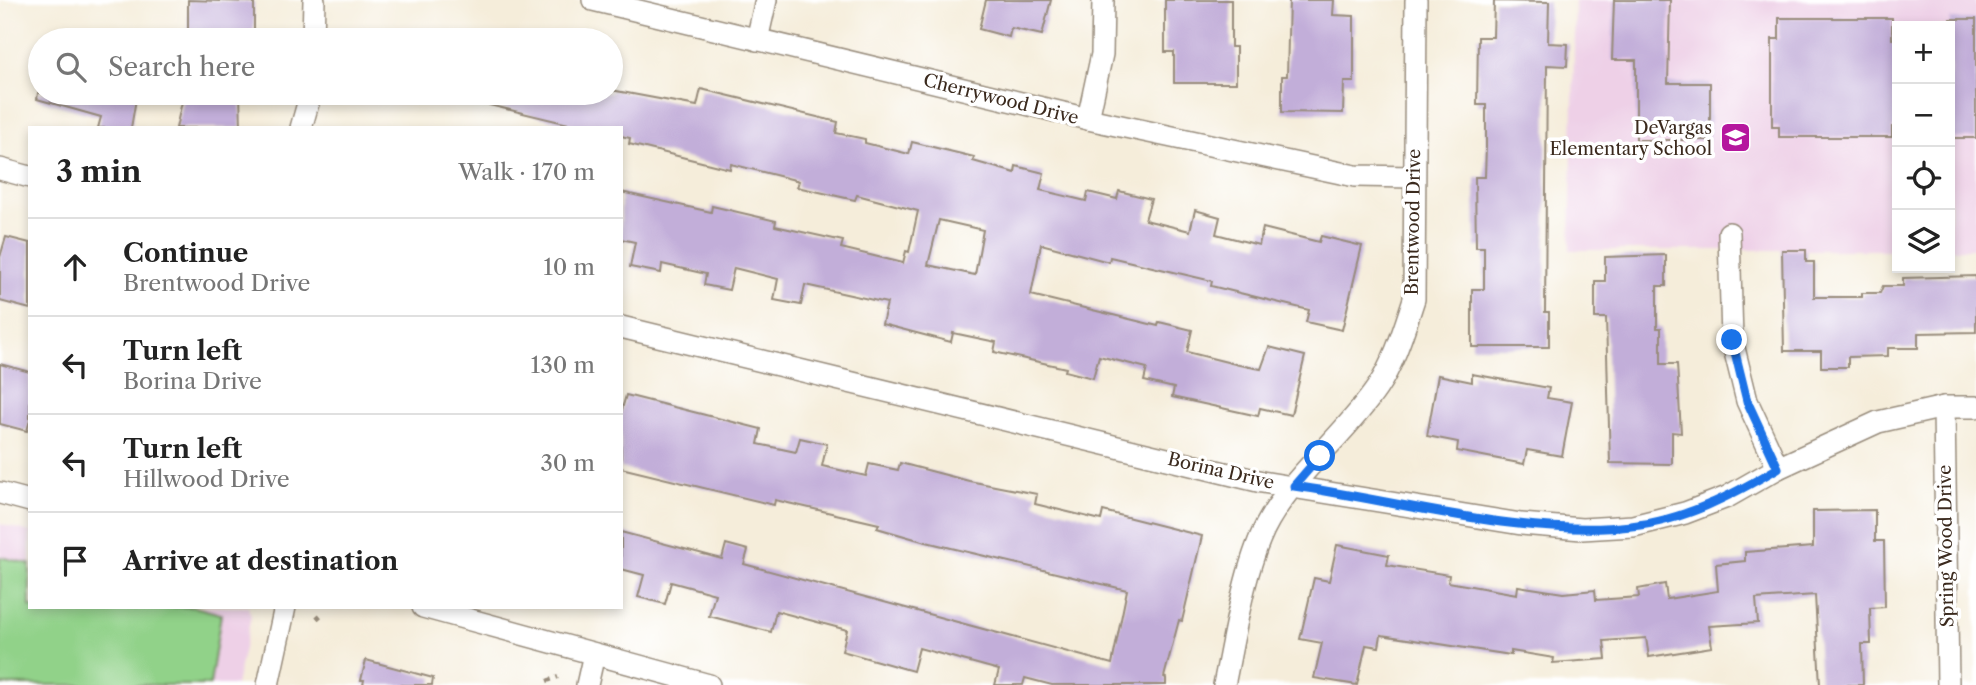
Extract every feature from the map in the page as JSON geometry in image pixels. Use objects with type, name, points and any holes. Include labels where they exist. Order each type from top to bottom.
[{"type":"street","points":[[313,28],[314,0]]},
{"type":"street","name":"Cherrywood Drive","points":[[593,0],[1088,120],[1354,176],[1413,177]]},
{"type":"street","points":[[757,40],[766,0]]},
{"type":"street","points":[[1088,120],[1102,54],[1103,0]]},
{"type":"street","name":"Brentwood Drive","points":[[1224,685],[1244,590],[1266,524],[1294,486],[1378,387],[1399,344],[1414,299],[1416,0]]},
{"type":"street","points":[[302,126],[308,105]]},
{"type":"street","points":[[0,169],[28,176]]},
{"type":"street","points":[[1729,233],[1732,340],[1747,401],[1778,468]]},
{"type":"street","name":"Borina Drive","points":[[623,327],[1262,482],[1521,524],[1581,529],[1633,526],[1685,513],[1727,497],[1778,468],[1878,422],[1944,407],[1976,407]]},
{"type":"street","name":"Spring Wood Drive","points":[[1944,407],[1948,685]]},
{"type":"street","points":[[0,493],[28,500]]},
{"type":"street","points":[[268,685],[285,609]]},
{"type":"street","points":[[430,609],[709,685]]},
{"type":"street","points":[[587,685],[594,654]]},
{"type":"path","points":[[317,615],[323,622]]},
{"type":"path","points":[[547,681],[558,677]]},
{"type":"shaded area","name":"DeVargas Elementary School","points":[[1575,0],[1976,0],[1976,249],[1955,249],[1955,21],[1892,21],[1892,250],[1570,250]]},
{"type":"shaded area","points":[[0,524],[28,531],[28,609],[249,609],[251,616],[236,685],[0,685]]},
{"type":"green space","points":[[0,557],[28,564],[28,609],[202,609],[221,614],[210,685],[0,685]]},
{"type":"building","points":[[188,0],[254,2],[254,28],[188,28]]},
{"type":"building","points":[[986,0],[1051,0],[1042,35],[1011,28],[1009,37],[979,29]]},
{"type":"building","points":[[1165,0],[1231,0],[1231,47],[1236,47],[1236,83],[1174,83],[1174,52],[1165,52]]},
{"type":"building","points":[[1289,0],[1334,0],[1333,15],[1354,16],[1354,82],[1344,82],[1343,113],[1282,112],[1282,76],[1287,76]]},
{"type":"building","points":[[1614,0],[1670,0],[1668,83],[1710,83],[1710,140],[1636,140],[1636,60],[1612,60]]},
{"type":"building","points":[[1494,1],[1549,2],[1548,43],[1568,44],[1567,66],[1547,65],[1545,312],[1549,312],[1549,347],[1472,347],[1472,289],[1484,289],[1484,247],[1476,247],[1475,177],[1485,177],[1486,147],[1486,105],[1477,105],[1478,37],[1493,37]]},
{"type":"building","points":[[1779,18],[1892,18],[1892,137],[1779,137],[1779,127],[1772,127],[1772,39],[1779,39]]},
{"type":"building","points":[[1976,19],[1976,138],[1955,138],[1955,21],[1950,21]]},
{"type":"building","points":[[701,89],[838,122],[836,133],[865,139],[865,143],[909,154],[912,142],[974,157],[973,161],[1015,173],[1016,166],[1044,173],[1040,190],[1086,201],[1088,192],[1117,199],[1119,191],[1151,199],[1145,220],[1190,231],[1195,210],[1220,217],[1216,234],[1259,245],[1263,228],[1319,242],[1321,236],[1362,246],[1342,330],[1306,322],[1309,310],[1211,286],[1212,281],[1110,257],[1109,262],[1041,244],[1031,295],[1158,326],[1159,322],[1192,330],[1187,352],[1239,365],[1261,369],[1269,347],[1305,356],[1291,415],[1260,408],[1258,416],[1172,397],[1174,388],[1144,381],[1147,368],[1099,356],[1093,378],[1065,371],[1066,368],[994,352],[996,342],[953,333],[951,342],[882,324],[887,303],[805,285],[801,305],[774,300],[778,279],[734,268],[729,290],[704,285],[706,274],[662,264],[661,273],[630,267],[635,242],[623,239],[623,192],[711,212],[712,206],[776,221],[775,226],[843,241],[841,248],[903,263],[906,251],[909,252],[918,211],[857,195],[855,200],[797,187],[799,181],[731,164],[730,169],[629,144],[630,138],[623,136],[623,126],[577,126],[490,105],[623,105],[623,92],[697,106]],"holes":[[[939,220],[983,230],[975,275],[928,265]]]},
{"type":"building","points":[[58,105],[135,105],[131,126],[99,126],[101,117]]},
{"type":"building","points":[[181,105],[240,105],[241,126],[176,126]]},
{"type":"building","points":[[6,237],[28,242],[28,308],[0,301],[0,257]]},
{"type":"building","points":[[1782,250],[1806,250],[1806,262],[1814,262],[1814,297],[1862,297],[1862,293],[1880,293],[1883,286],[1903,286],[1903,278],[1976,276],[1976,332],[1918,333],[1918,348],[1888,348],[1888,356],[1848,357],[1848,367],[1821,367],[1821,351],[1784,351]]},
{"type":"building","points":[[1666,255],[1666,286],[1657,286],[1657,328],[1661,328],[1661,364],[1677,364],[1681,433],[1672,432],[1672,464],[1610,463],[1606,318],[1595,318],[1595,281],[1605,281],[1605,257]]},
{"type":"building","points":[[0,364],[28,371],[28,427],[27,431],[0,424]]},
{"type":"building","points":[[1472,374],[1549,388],[1547,398],[1572,402],[1562,456],[1527,450],[1524,464],[1457,451],[1458,442],[1427,436],[1438,375],[1472,382]]},
{"type":"building","points":[[626,395],[761,429],[758,444],[796,452],[800,438],[827,444],[822,466],[866,476],[869,464],[898,470],[900,463],[969,481],[1037,494],[1035,504],[1101,520],[1103,511],[1202,536],[1182,621],[1179,620],[1164,677],[1166,685],[1052,685],[1025,678],[1023,685],[995,685],[999,670],[919,648],[913,671],[842,651],[847,630],[776,611],[771,632],[709,616],[715,594],[671,582],[665,604],[638,597],[644,575],[623,570],[623,533],[722,559],[726,544],[748,550],[744,564],[1112,664],[1127,590],[922,541],[877,528],[879,524],[775,500],[774,505],[623,468],[623,406]]},
{"type":"building","points":[[1875,510],[1875,541],[1884,541],[1885,607],[1870,608],[1871,644],[1862,644],[1863,685],[1820,685],[1815,595],[1756,599],[1758,623],[1709,626],[1712,647],[1649,657],[1646,638],[1604,641],[1606,659],[1553,663],[1554,658],[1511,651],[1511,655],[1381,635],[1379,647],[1366,645],[1357,685],[1314,678],[1322,643],[1300,639],[1314,578],[1329,581],[1337,545],[1389,555],[1387,565],[1449,575],[1448,582],[1517,594],[1518,586],[1563,593],[1595,590],[1596,600],[1639,597],[1638,589],[1665,584],[1667,599],[1718,591],[1716,564],[1745,561],[1745,552],[1813,547],[1813,511]]},
{"type":"building","points":[[366,660],[433,678],[432,685],[363,685],[364,680],[361,680]]},
{"type":"place","name":"DeVargas Elementary School","points":[[1735,138]]},
{"type":"route","points":[[1320,456],[1294,486],[1521,524],[1581,529],[1633,526],[1685,513],[1727,497],[1778,468],[1747,401],[1732,340]]}]
